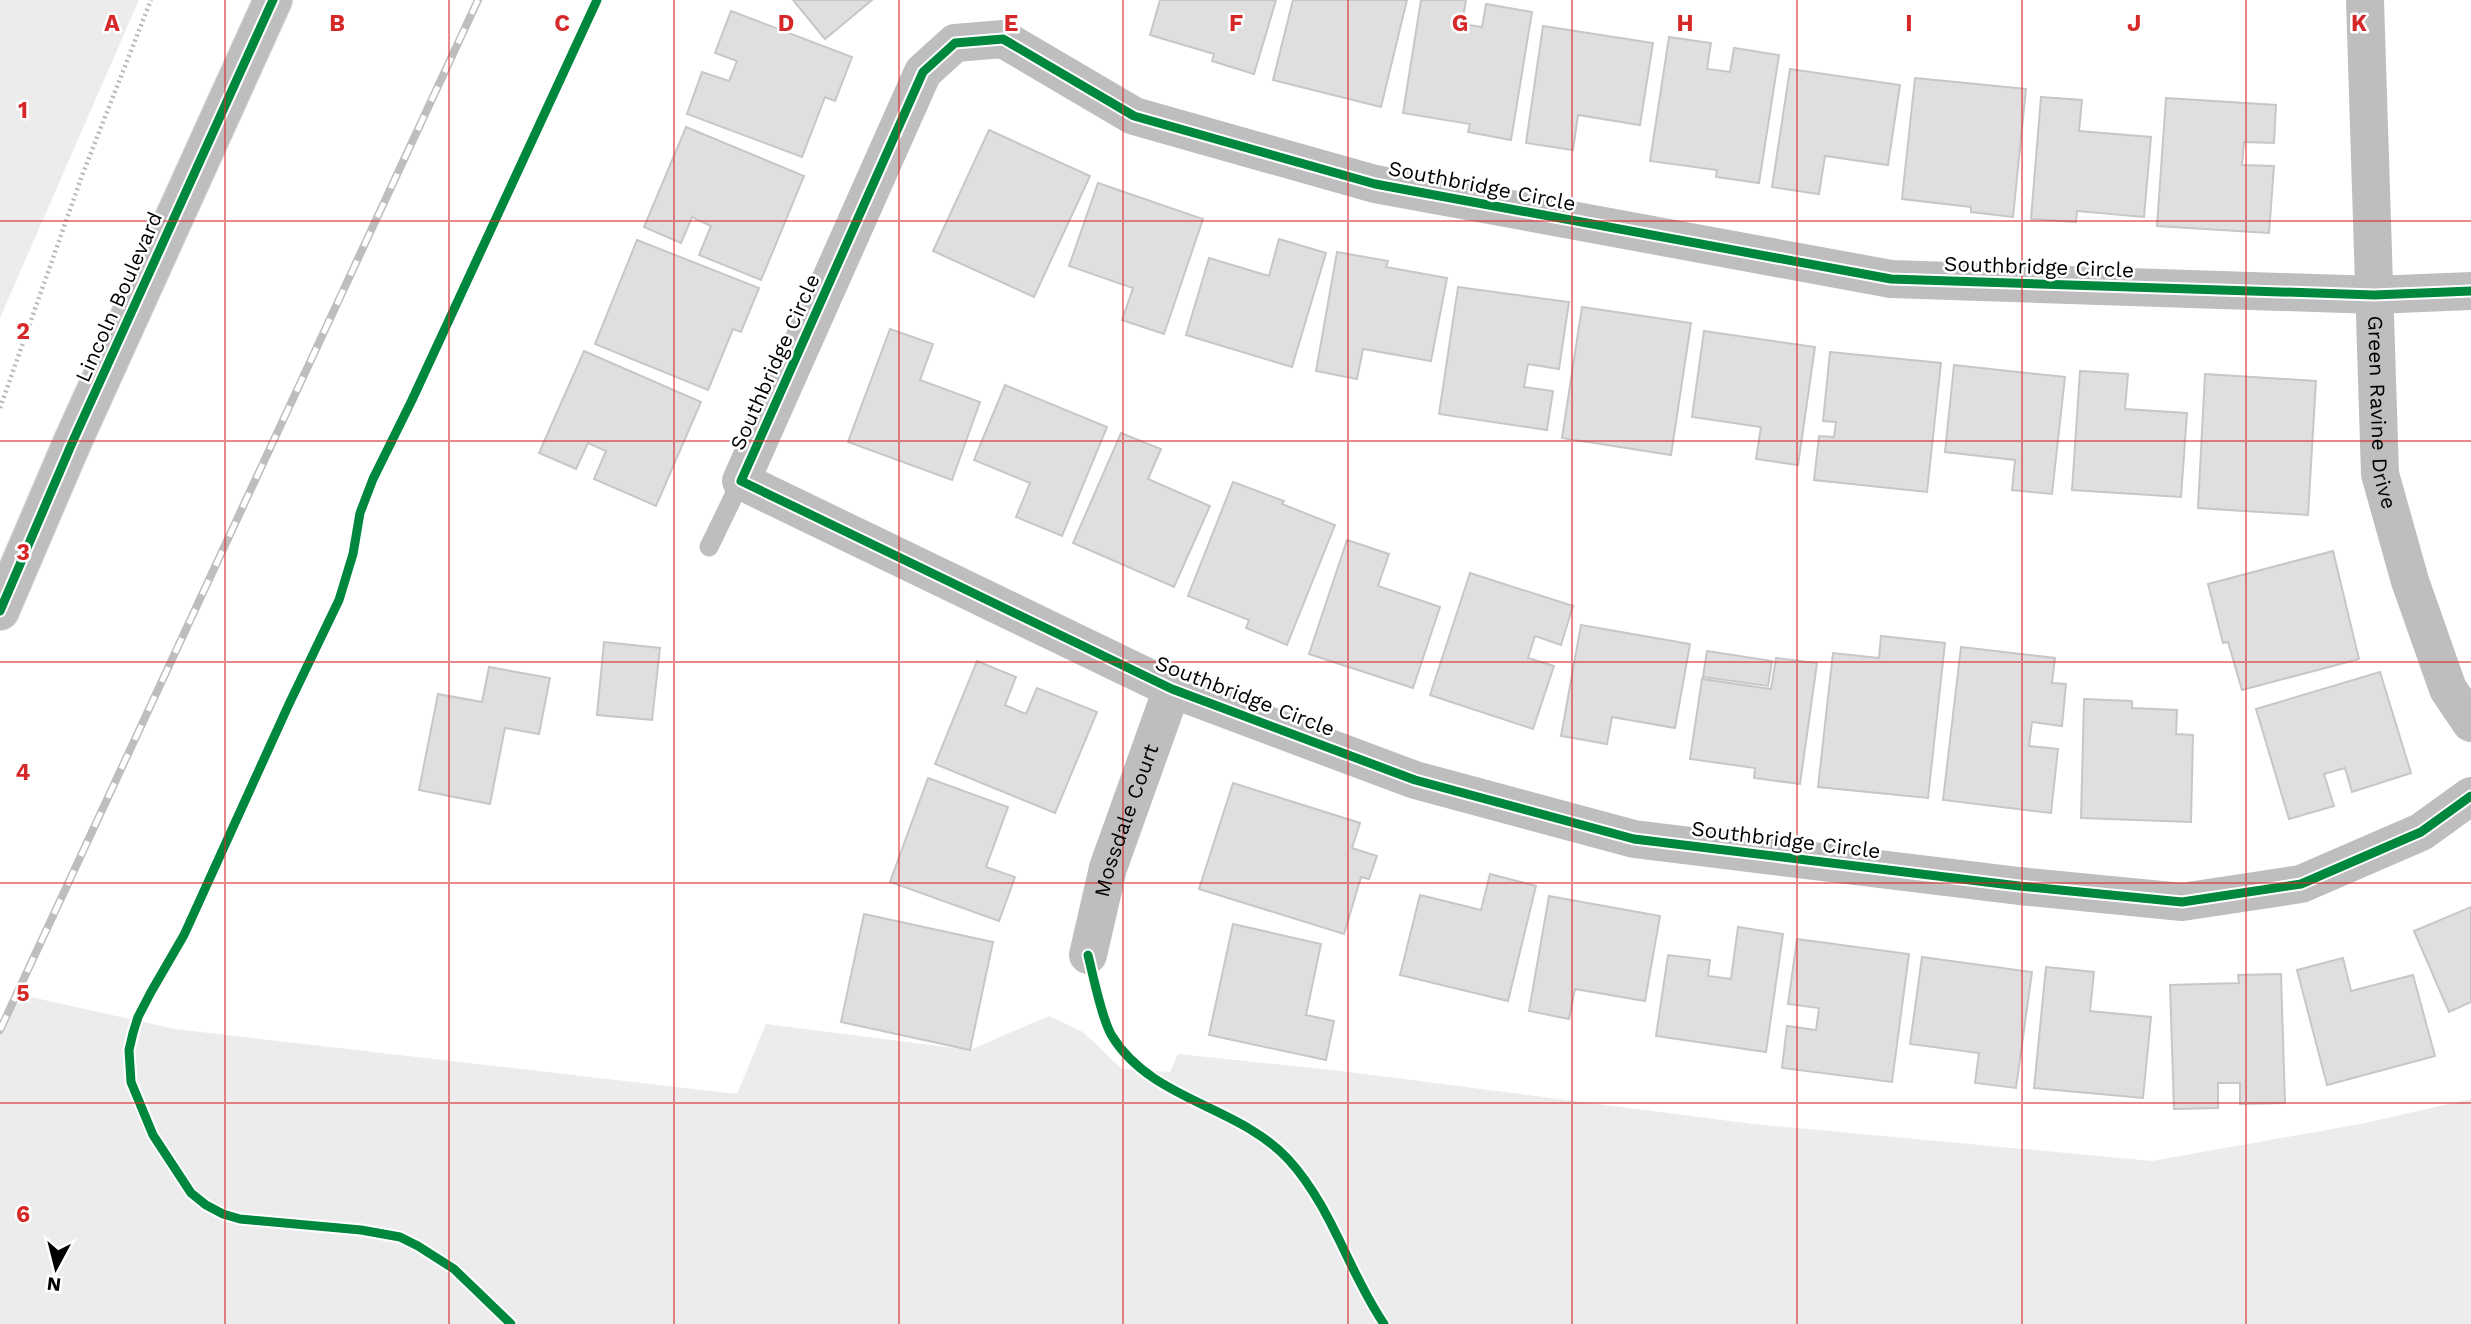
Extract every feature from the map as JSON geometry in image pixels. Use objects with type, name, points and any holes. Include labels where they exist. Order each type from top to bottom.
[{"type":"street","name":"Lincoln Boulevard","points":[[0,611],[78,431],[274,0]]},
{"type":"street","name":"Green Ravine Drive","points":[[2365,0],[2380,474],[2410,581],[2448,689],[2471,723]]},
{"type":"street","name":"Southbridge Circle","points":[[2471,291],[2374,295],[1891,279],[1375,184],[1134,116],[1003,39],[955,43],[923,72],[741,481],[1172,689],[1415,780],[1634,839],[2018,886],[2182,902],[2301,884],[2421,832],[2471,796]]},
{"type":"street","name":"Mossdale Court","points":[[1088,955],[1108,868],[1172,689]]},
{"type":"lane","points":[[709,547],[741,481]]},
{"type":"path","points":[[0,408],[83,173],[151,0]]},
{"type":"shaded area","points":[[0,0],[139,0],[0,318]]},
{"type":"shaded area","points":[[17,994],[175,1029],[737,1094],[766,1024],[970,1050],[1049,1016],[1083,1032],[1122,1069],[1170,1072],[1178,1054],[1341,1071],[1753,1124],[2152,1161],[2360,1124],[2471,1099],[2471,1324],[0,1324],[0,1031]]},
{"type":"building","points":[[793,0],[872,0],[825,39]]},
{"type":"building","points":[[1160,0],[1276,0],[1254,74],[1212,61],[1214,54],[1150,35]]},
{"type":"building","points":[[1293,0],[1407,0],[1381,107],[1273,80]]},
{"type":"building","points":[[1421,0],[1466,0],[1462,24],[1482,27],[1486,4],[1532,12],[1511,140],[1468,132],[1470,124],[1403,113]]},
{"type":"building","points":[[731,11],[852,57],[835,101],[825,97],[802,157],[687,114],[702,72],[729,81],[737,61],[715,53]]},
{"type":"building","points":[[1543,26],[1653,43],[1640,125],[1578,115],[1573,150],[1526,143]]},
{"type":"building","points":[[1669,37],[1711,43],[1707,69],[1730,72],[1734,48],[1779,55],[1759,183],[1716,177],[1717,170],[1650,161]]},
{"type":"building","points":[[1790,69],[1900,85],[1888,165],[1825,156],[1819,194],[1772,187]]},
{"type":"building","points":[[1915,78],[2026,89],[2013,217],[1971,212],[1971,207],[1902,199]]},
{"type":"building","points":[[2041,97],[2082,100],[2079,131],[2151,137],[2144,217],[2077,211],[2076,222],[2031,219]]},
{"type":"building","points":[[2166,98],[2276,105],[2274,143],[2244,142],[2242,165],[2274,166],[2269,233],[2157,226]]},
{"type":"building","points":[[686,127],[804,176],[761,280],[699,255],[711,226],[692,217],[681,243],[644,227]]},
{"type":"building","points":[[989,130],[1090,176],[1034,297],[933,251]]},
{"type":"building","points":[[1098,183],[1203,219],[1164,334],[1122,320],[1133,288],[1069,266]]},
{"type":"building","points":[[1279,239],[1326,253],[1292,367],[1186,335],[1209,258],[1269,276]]},
{"type":"building","points":[[637,240],[759,288],[741,332],[733,329],[708,390],[595,344]]},
{"type":"building","points":[[1337,252],[1388,261],[1386,267],[1447,278],[1431,361],[1363,349],[1357,379],[1316,371]]},
{"type":"building","points":[[1458,287],[1569,302],[1559,369],[1528,364],[1524,387],[1553,391],[1547,430],[1439,414]]},
{"type":"building","points":[[1582,307],[1691,323],[1671,455],[1562,438]]},
{"type":"building","points":[[890,329],[933,344],[920,380],[980,402],[952,480],[848,442]]},
{"type":"building","points":[[1704,331],[1815,347],[1798,465],[1756,459],[1761,427],[1692,417]]},
{"type":"building","points":[[584,351],[701,402],[656,506],[594,479],[606,451],[588,443],[576,469],[539,453]]},
{"type":"building","points":[[1830,352],[1941,363],[1927,492],[1814,480],[1819,436],[1834,437],[1836,422],[1823,421]]},
{"type":"building","points":[[1954,365],[2065,377],[2052,494],[2012,490],[2015,460],[1945,452]]},
{"type":"building","points":[[2080,371],[2128,374],[2125,409],[2187,413],[2181,497],[2072,490]]},
{"type":"building","points":[[2205,374],[2316,381],[2308,515],[2198,508]]},
{"type":"building","points":[[1005,385],[1107,427],[1062,536],[1016,517],[1030,483],[974,460]]},
{"type":"building","points":[[1121,433],[1161,449],[1148,479],[1210,506],[1174,587],[1073,543]]},
{"type":"building","points":[[1233,482],[1284,501],[1282,504],[1335,525],[1287,645],[1246,628],[1249,620],[1188,596]]},
{"type":"building","points":[[1347,540],[1389,554],[1378,586],[1440,607],[1413,688],[1309,654]]},
{"type":"building","points":[[2333,551],[2359,659],[2242,690],[2228,642],[2223,643],[2208,584]]},
{"type":"building","points":[[1470,573],[1573,606],[1561,645],[1535,636],[1528,658],[1554,666],[1533,729],[1430,695]]},
{"type":"building","points":[[1581,625],[1690,644],[1675,728],[1612,717],[1607,744],[1561,736]]},
{"type":"building","points":[[1881,636],[1945,643],[1928,798],[1818,787],[1833,653],[1879,658]]},
{"type":"building","points":[[604,642],[660,648],[652,720],[597,715]]},
{"type":"building","points":[[1961,647],[2055,658],[2052,683],[2066,684],[2062,726],[2032,722],[2029,746],[2058,749],[2051,813],[1943,800]]},
{"type":"building","points":[[1707,651],[1772,661],[1768,686],[1703,677]]},
{"type":"building","points":[[1776,658],[1817,663],[1800,784],[1754,778],[1755,768],[1690,759],[1702,679],[1771,689]]},
{"type":"building","points":[[977,661],[1016,677],[1005,705],[1026,714],[1037,688],[1097,712],[1055,813],[935,764]]},
{"type":"building","points":[[489,667],[550,678],[539,734],[505,728],[490,804],[419,790],[438,694],[482,702]]},
{"type":"building","points":[[2380,672],[2411,773],[2352,792],[2345,768],[2324,774],[2334,806],[2289,819],[2256,709]]},
{"type":"building","points":[[2084,699],[2132,701],[2132,708],[2177,710],[2176,734],[2193,735],[2191,822],[2081,818]]},
{"type":"building","points":[[928,778],[1008,807],[986,867],[1015,877],[999,921],[890,882]]},
{"type":"building","points":[[1233,783],[1360,823],[1352,848],[1377,856],[1369,879],[1361,877],[1344,934],[1199,889]]},
{"type":"building","points":[[1490,874],[1536,886],[1508,1001],[1400,975],[1420,895],[1481,910]]},
{"type":"building","points":[[1549,896],[1660,916],[1645,1001],[1575,989],[1569,1019],[1529,1011]]},
{"type":"building","points":[[2471,907],[2471,1002],[2449,1012],[2414,931]]},
{"type":"building","points":[[864,914],[993,942],[970,1050],[841,1022]]},
{"type":"building","points":[[1233,924],[1321,944],[1306,1015],[1334,1021],[1326,1060],[1209,1035]]},
{"type":"building","points":[[1738,927],[1783,934],[1766,1052],[1656,1036],[1668,955],[1710,960],[1708,976],[1731,979]]},
{"type":"building","points":[[1797,939],[1909,954],[1892,1082],[1782,1068],[1787,1026],[1816,1030],[1819,1008],[1788,1004]]},
{"type":"building","points":[[1922,957],[2032,972],[2016,1088],[1975,1083],[1979,1053],[1910,1044]]},
{"type":"building","points":[[2343,958],[2351,991],[2413,975],[2435,1056],[2327,1085],[2297,970]]},
{"type":"building","points":[[2046,967],[2094,972],[2090,1011],[2151,1017],[2143,1098],[2034,1088]]},
{"type":"building","points":[[2281,974],[2285,1103],[2240,1104],[2240,1083],[2218,1083],[2218,1108],[2174,1109],[2170,985],[2239,983],[2238,975]]},
{"type":"railway","points":[[0,1030],[478,0]]},
{"type":"cycle path","points":[[0,611],[72,443],[273,0]]},
{"type":"cycle path","points":[[511,1324],[454,1269],[400,1237],[361,1230],[240,1219],[206,1205],[191,1193],[153,1135],[131,1082],[129,1050],[138,1017],[184,935],[339,600],[353,554],[360,513],[373,479],[597,0]]},
{"type":"cycle path","points":[[2471,291],[2374,295],[1891,279],[1375,184],[1134,116],[1003,39],[955,43],[923,72],[741,481],[1172,689],[1415,780],[1634,839],[2019,886],[2182,902],[2301,884],[2421,832],[2471,796]]},
{"type":"cycle path","points":[[1088,955],[1108,1029],[1129,1058],[1172,1089],[1245,1126],[1268,1141],[1288,1159],[1328,1218],[1371,1304],[1384,1324]]}]
